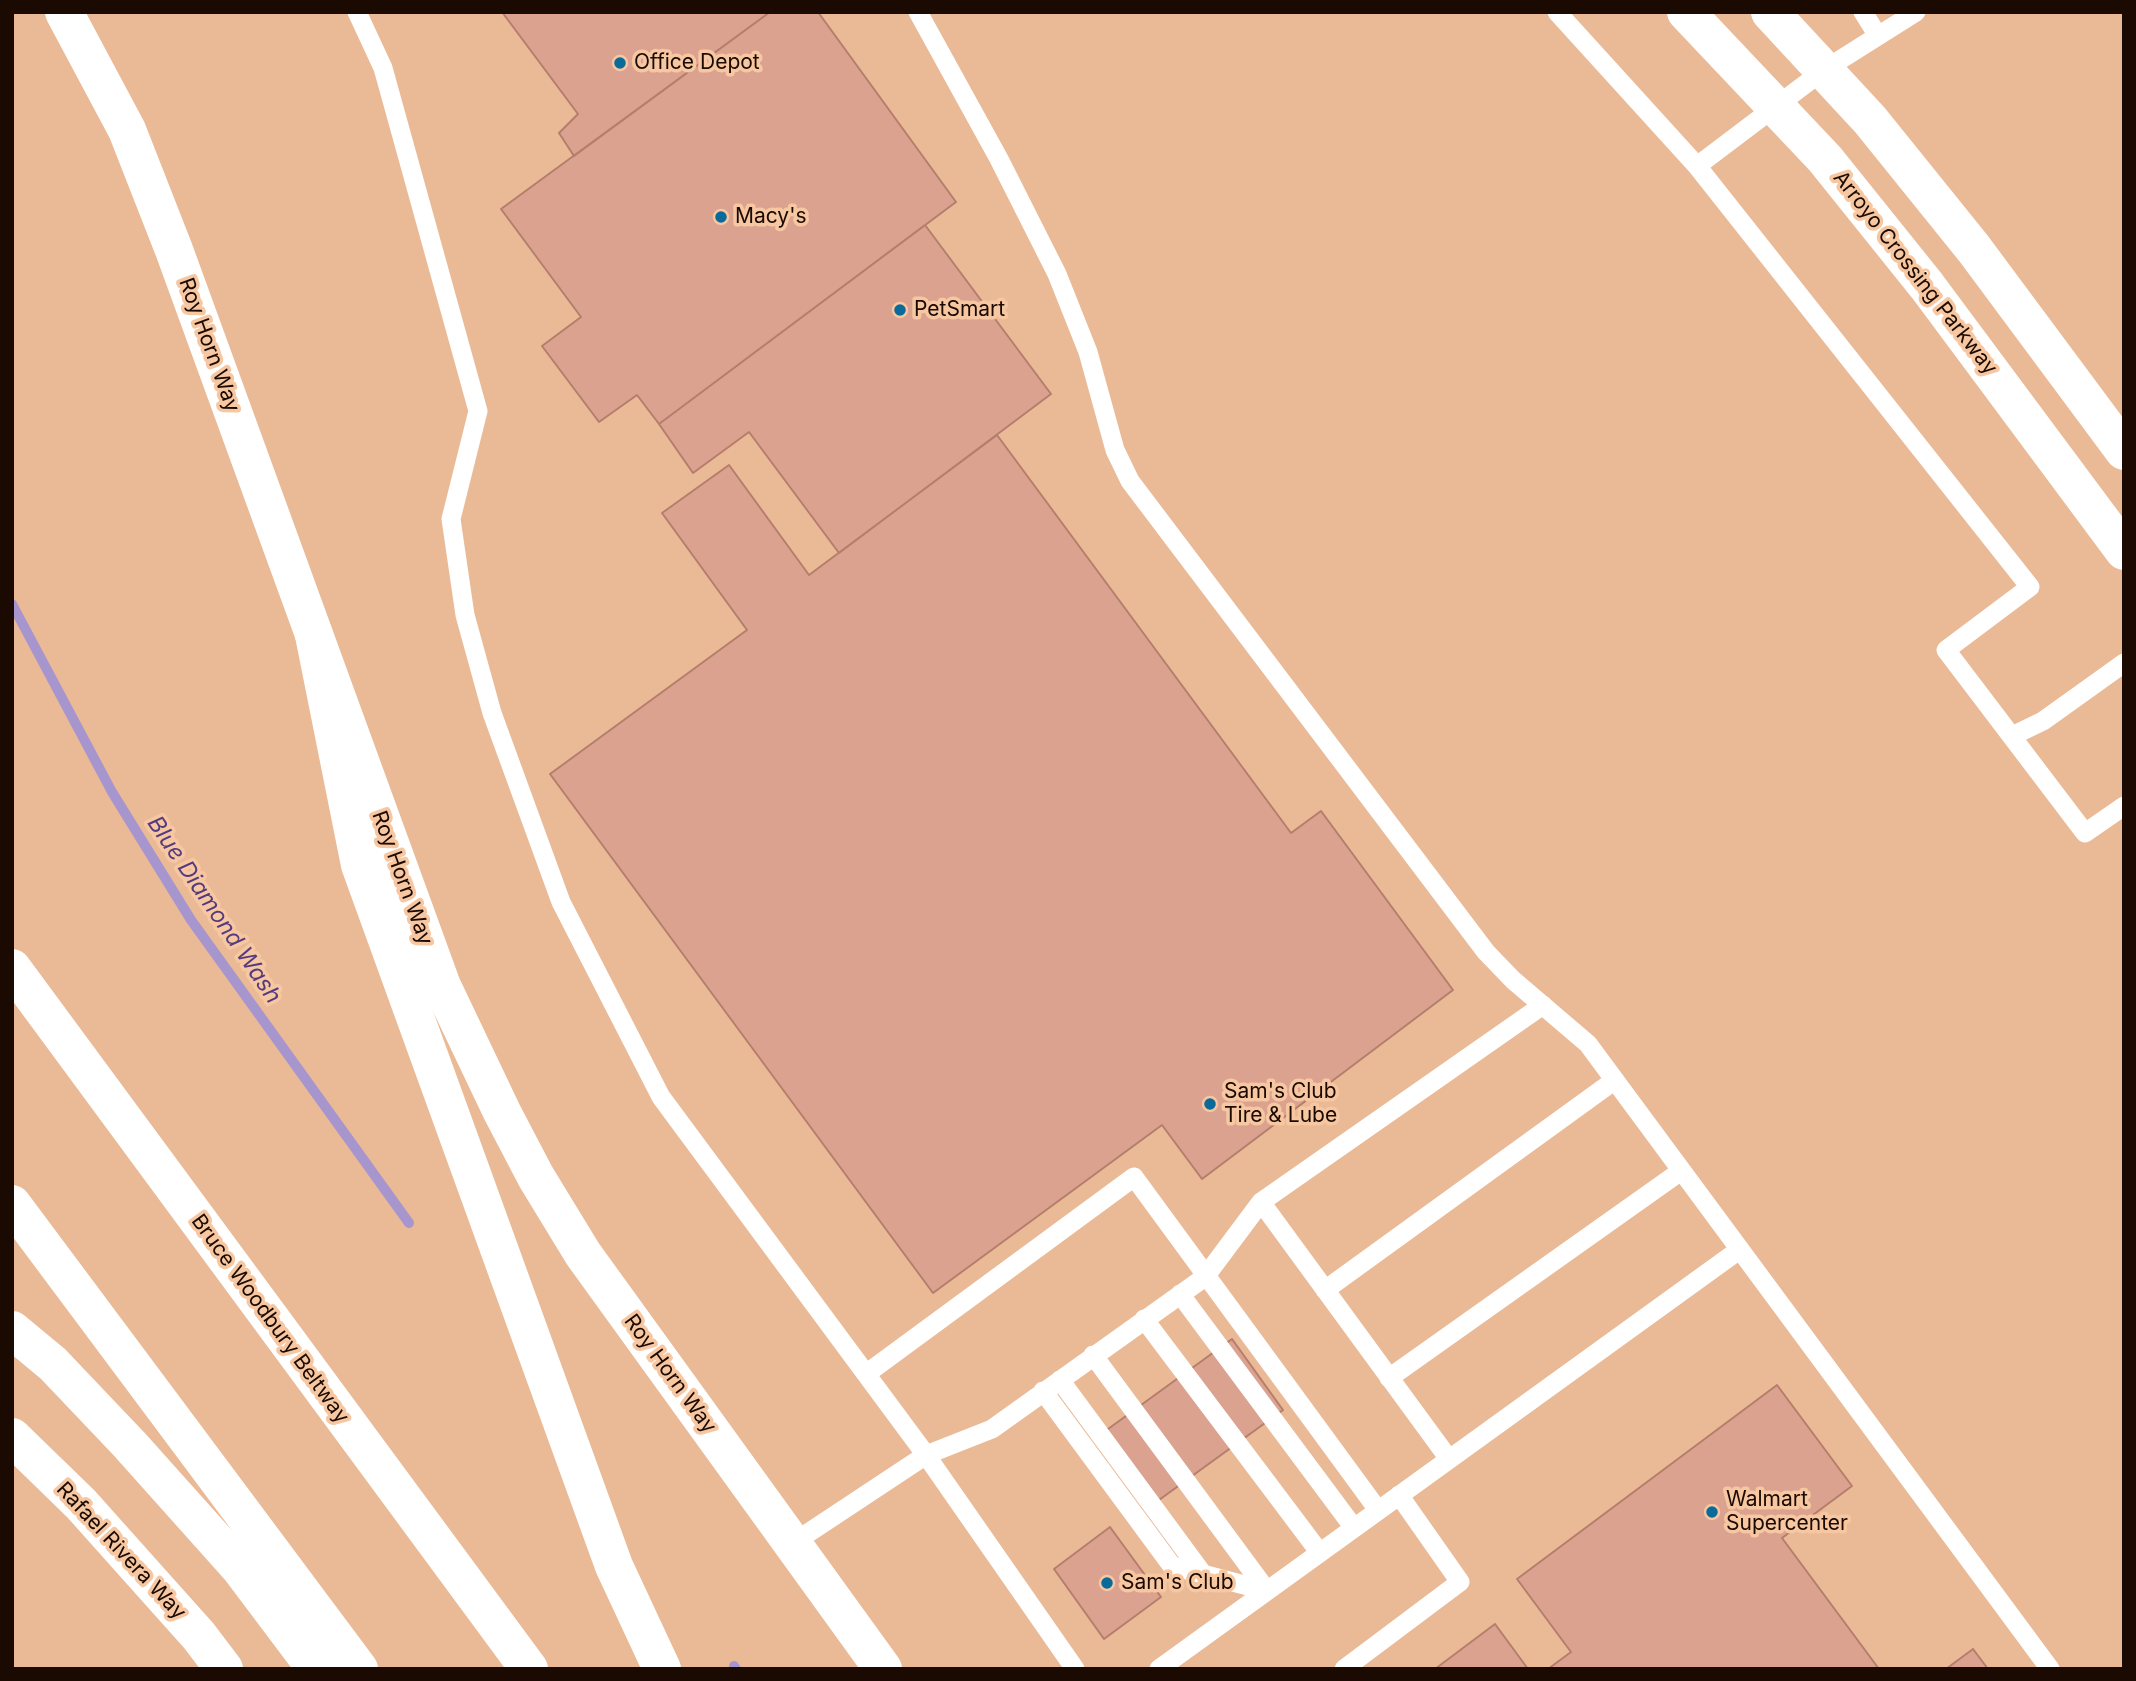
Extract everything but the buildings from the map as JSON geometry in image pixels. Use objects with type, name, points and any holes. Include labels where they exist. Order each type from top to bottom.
[{"type":"main road","name":"Roy Horn Way","points":[[64,12],[127,130],[174,250],[442,986],[502,1112],[536,1177],[583,1254],[790,1545],[883,1669]]},
{"type":"main road","name":"Arroyo Crossing Parkway","points":[[1686,12],[1825,159],[1927,286],[2124,551]]},
{"type":"main road","points":[[1770,12],[1870,120],[1974,249],[2124,451]]},
{"type":"main road","points":[[314,635],[360,865],[614,1566],[662,1669]]},
{"type":"main road","name":"Bruce Woodbury Beltway","points":[[12,968],[529,1669]]},
{"type":"main road","points":[[12,1205],[359,1669]]},
{"type":"main road","points":[[12,1330],[53,1364],[240,1567],[316,1669]]},
{"type":"main road","name":"Rafael Rivera Way","points":[[12,1437],[81,1504],[199,1636],[224,1669]]},
{"type":"lane","points":[[357,12],[383,68],[478,411],[451,519],[465,615],[492,713],[561,902],[661,1097],[926,1455],[1075,1669]]},
{"type":"lane","points":[[918,12],[999,159],[1057,274],[1088,352],[1123,468],[1486,952],[1588,1044],[2050,1669]]},
{"type":"lane","points":[[1557,12],[1697,166],[2030,587],[1946,650],[2085,833],[2124,806]]},
{"type":"lane","points":[[1863,12],[1878,36]]},
{"type":"lane","points":[[1697,166],[1824,70],[1916,12]]},
{"type":"lane","points":[[2012,736],[2043,721],[2124,663]]},
{"type":"lane","points":[[790,1545],[926,1455],[992,1429],[1205,1277],[1261,1202],[1542,1005]]},
{"type":"lane","points":[[1325,1290],[1615,1080]]},
{"type":"lane","points":[[1390,1378],[1681,1171]]},
{"type":"lane","points":[[866,1374],[1134,1177],[1378,1510]]},
{"type":"lane","points":[[1261,1202],[1449,1459]]},
{"type":"lane","points":[[1159,1669],[1739,1250]]},
{"type":"lane","points":[[1180,1294],[1354,1528]]},
{"type":"lane","points":[[1144,1319],[1320,1553]]},
{"type":"lane","points":[[1093,1355],[1267,1591]]},
{"type":"lane","points":[[1060,1380],[1202,1573]]},
{"type":"lane","points":[[1043,1391],[1172,1566],[1267,1591]]},
{"type":"lane","points":[[1344,1669],[1460,1582],[1399,1495]]},
{"type":"waterway","name":"Blue Diamond Wash","points":[[12,604],[112,792],[191,920],[409,1223]]},
{"type":"place","name":"Office Depot","points":[[620,63]]},
{"type":"place","name":"Macy's","points":[[721,217]]},
{"type":"place","name":"PetSmart","points":[[900,310]]},
{"type":"place","name":"Sam's Club Tire & Lube","points":[[1210,1104]]},
{"type":"place","name":"Walmart Supercenter","points":[[1712,1512]]},
{"type":"place","name":"Sam's Club","points":[[1107,1583]]}]
